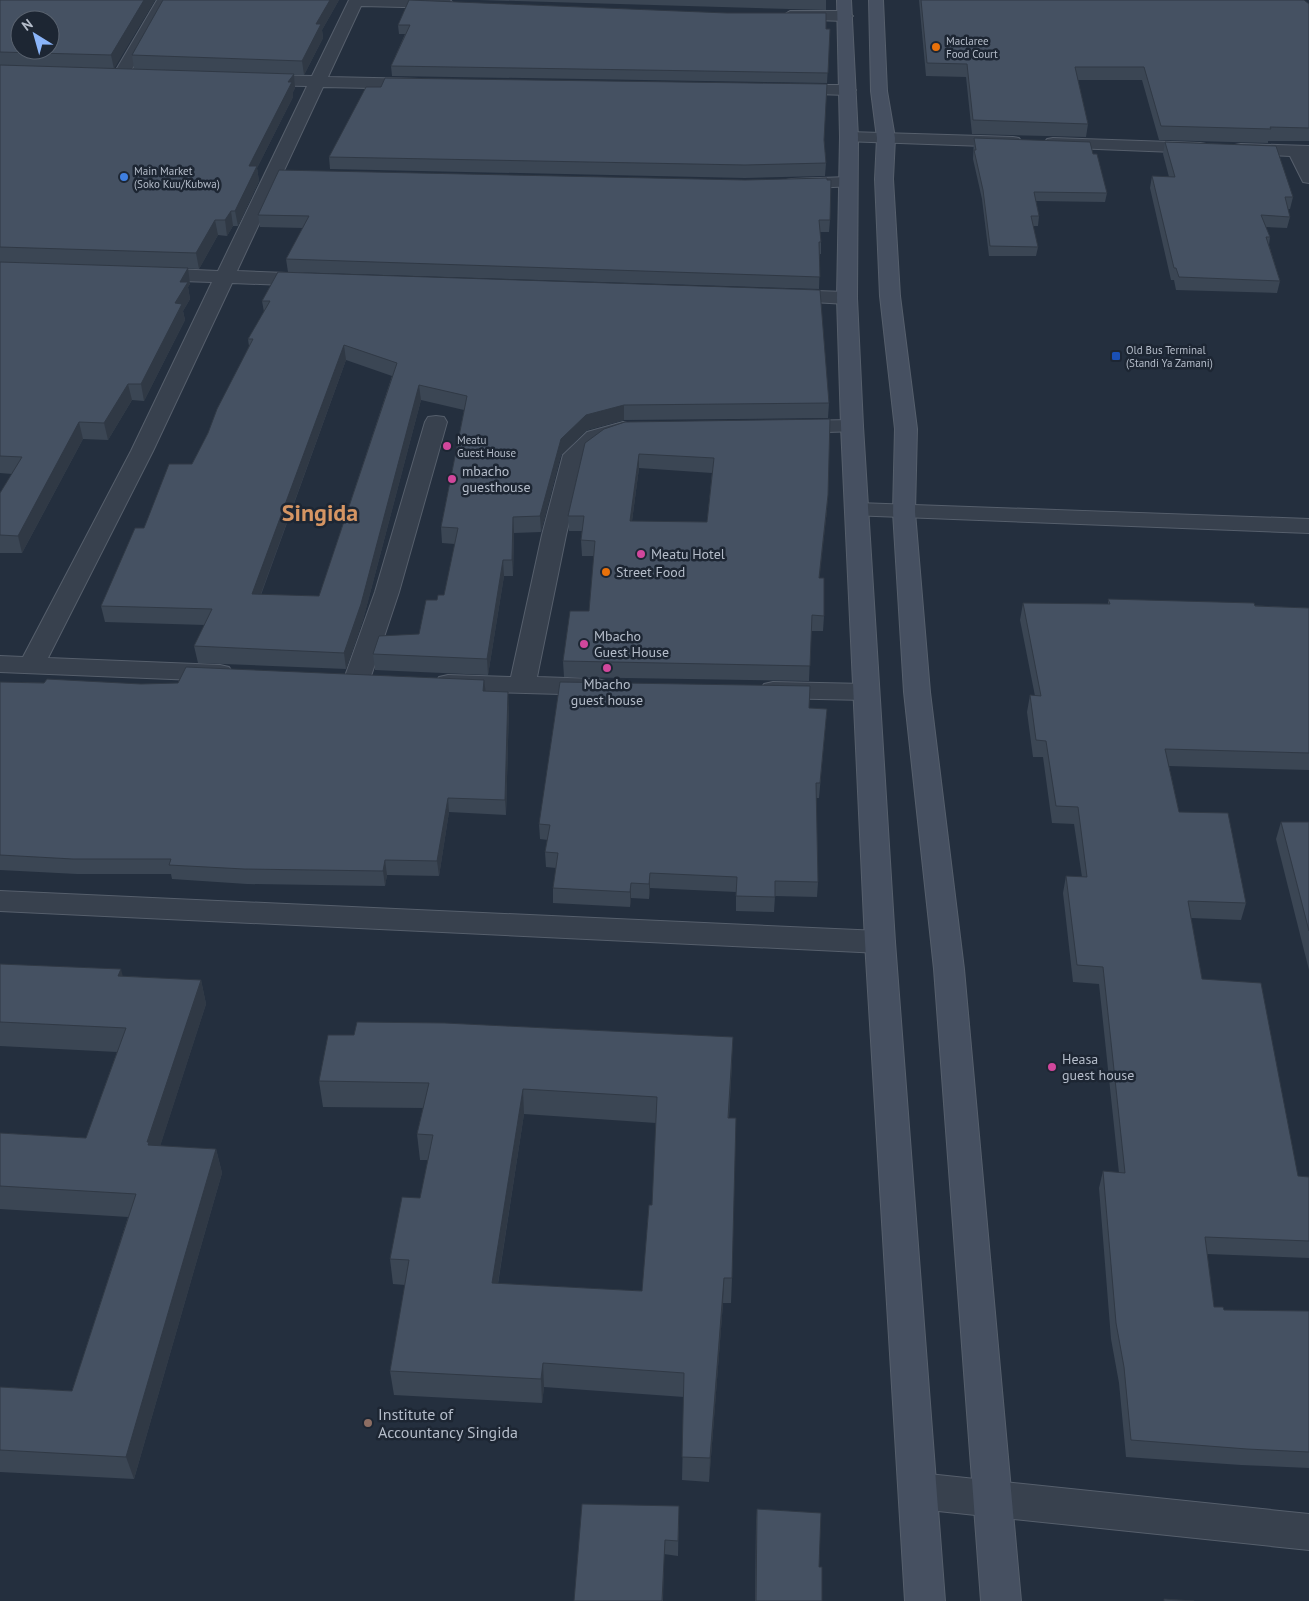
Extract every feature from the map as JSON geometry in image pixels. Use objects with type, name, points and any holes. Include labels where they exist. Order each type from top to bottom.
[{"type":"main road","points":[[876,0],[879,91],[886,138],[884,179],[890,296],[906,429],[904,512],[917,692],[950,969],[1001,1601]]},
{"type":"main road","points":[[845,8],[849,137],[847,298],[852,426],[880,942],[919,1491],[925,1601]]},
{"type":"street","points":[[121,76],[164,0]]},
{"type":"street","points":[[31,666],[142,451],[225,277],[283,175],[318,82],[356,0],[458,4]]},
{"type":"street","points":[[776,16],[845,8]]},
{"type":"street","points":[[103,75],[141,76]]},
{"type":"street","points":[[239,79],[433,84]]},
{"type":"street","points":[[768,90],[848,90]]},
{"type":"street","points":[[849,137],[1303,151],[1309,178]]},
{"type":"street","points":[[772,185],[848,182]]},
{"type":"street","points":[[137,274],[332,280]]},
{"type":"street","points":[[761,296],[847,298]]},
{"type":"street","points":[[386,680],[347,678],[387,592],[436,422]]},
{"type":"street","points":[[773,427],[852,426]]},
{"type":"street","points":[[522,686],[554,534],[574,455],[595,437],[624,429],[644,428]]},
{"type":"street","points":[[858,510],[1309,526]]},
{"type":"street","points":[[0,664],[248,674]]},
{"type":"street","points":[[425,682],[522,686],[620,687]]},
{"type":"street","points":[[748,690],[866,692]]},
{"type":"street","points":[[0,901],[880,942]]},
{"type":"street","points":[[919,1491],[1309,1532]]},
{"type":"building","points":[[0,0],[144,0],[111,55],[60,54],[60,10],[10,10],[10,52],[0,52]]},
{"type":"building","points":[[163,0],[330,0],[316,24],[321,24],[302,61],[132,55]]},
{"type":"building","points":[[409,0],[727,13],[826,13],[826,29],[830,29],[828,73],[391,66],[410,25],[398,25]]},
{"type":"building","points":[[921,0],[1304,0],[1309,4],[1309,128],[1270,127],[1271,129],[1161,126],[1144,67],[1075,67],[1088,124],[973,120],[967,64],[927,63]]},
{"type":"building","name":"Main Market (Soko Kuu/Kubwa)","points":[[0,65],[294,74],[288,82],[292,82],[249,166],[257,166],[235,211],[231,211],[225,220],[215,220],[196,253],[0,247]]},
{"type":"building","points":[[385,78],[827,84],[824,140],[826,163],[745,165],[329,157],[366,87],[381,87]]},
{"type":"building","points":[[974,138],[1090,142],[1093,154],[1097,154],[1107,193],[1034,192],[1039,216],[1031,216],[1038,247],[990,246],[983,190],[974,150],[976,150]]},
{"type":"building","points":[[1165,142],[1276,146],[1293,197],[1285,197],[1290,217],[1261,215],[1270,237],[1266,237],[1280,281],[1179,277],[1176,268],[1174,268],[1152,176],[1175,177]]},
{"type":"building","points":[[279,170],[745,180],[827,178],[827,180],[831,180],[830,220],[819,220],[821,242],[819,242],[820,277],[286,259],[309,216],[258,215]]},
{"type":"building","points":[[0,262],[188,268],[180,282],[188,282],[175,303],[182,304],[141,384],[128,384],[104,423],[79,422],[18,536],[0,535],[0,493],[22,457],[0,456]]},
{"type":"building","points":[[278,272],[820,290],[829,403],[624,405],[586,415],[561,439],[540,516],[513,517],[512,560],[503,560],[487,659],[373,654],[379,636],[419,634],[426,600],[437,600],[438,595],[444,595],[458,528],[441,527],[467,396],[419,385],[361,604],[344,653],[194,646],[212,609],[101,606],[135,528],[144,528],[169,464],[192,464],[208,433],[217,409],[253,339],[248,339],[270,301],[262,301]],"holes":[[[344,345],[397,363],[319,596],[252,594]]]},
{"type":"building","points":[[830,419],[828,495],[819,578],[824,578],[824,616],[812,615],[810,666],[563,661],[570,611],[589,611],[595,541],[581,540],[584,516],[568,516],[585,443],[604,429],[625,422]],"holes":[[[639,454],[714,458],[707,522],[630,521]]]},
{"type":"building","points":[[1108,599],[1254,603],[1255,606],[1309,608],[1309,753],[1165,749],[1179,812],[1228,813],[1246,903],[1188,901],[1202,979],[1261,983],[1298,1176],[1309,1177],[1309,1241],[1205,1237],[1214,1307],[1223,1307],[1224,1310],[1309,1311],[1309,1452],[1131,1440],[1124,1367],[1116,1323],[1103,1171],[1125,1173],[1103,967],[1077,965],[1066,876],[1087,877],[1078,807],[1056,806],[1046,741],[1036,740],[1030,695],[1041,696],[1023,603],[1110,604]]},
{"type":"building","points":[[186,667],[484,680],[483,691],[508,692],[505,800],[448,798],[437,861],[385,860],[383,871],[244,869],[169,865],[171,859],[73,859],[0,855],[0,682],[44,683],[47,679],[141,684],[178,683]]},
{"type":"building","points":[[560,682],[810,686],[809,708],[827,709],[820,783],[816,783],[818,882],[775,881],[775,897],[736,896],[737,877],[650,873],[649,884],[631,883],[630,892],[553,888],[558,853],[545,852],[550,825],[539,824]]},
{"type":"building","points":[[1281,822],[1309,822],[1309,931]]},
{"type":"building","points":[[0,964],[121,969],[118,976],[201,980],[147,1142],[149,1142],[148,1145],[216,1149],[126,1457],[0,1450],[0,1387],[72,1391],[136,1194],[0,1186],[0,1133],[86,1138],[126,1028],[0,1022]]},
{"type":"building","points":[[357,1022],[445,1023],[733,1037],[728,1118],[736,1118],[732,1278],[724,1278],[710,1458],[682,1457],[684,1373],[543,1363],[541,1379],[390,1371],[409,1260],[390,1259],[402,1197],[420,1198],[433,1135],[417,1134],[429,1083],[319,1081],[328,1035],[354,1035]],"holes":[[[523,1089],[657,1097],[652,1205],[649,1205],[642,1291],[492,1283]]]},
{"type":"building","points":[[582,1504],[679,1506],[678,1541],[665,1540],[662,1601],[574,1601]]},
{"type":"building","points":[[757,1509],[821,1513],[819,1567],[822,1567],[822,1601],[756,1601]]},
{"type":"building","points":[[1164,1599],[1194,1601],[1164,1601]]},
{"type":"place","name":"Maclaree Food Court","points":[[936,47]]},
{"type":"place","name":"Main Market (Soko Kuu/Kubwa)","points":[[124,177]]},
{"type":"place","name":"Old Bus Terminal (Standi Ya Zamani)","points":[[1116,356]]},
{"type":"place","name":"Meatu Guest House","points":[[447,446]]},
{"type":"place","name":"mbacho guesthouse","points":[[452,479]]},
{"type":"place","name":"Meatu Hotel","points":[[641,554]]},
{"type":"place","name":"Street Food","points":[[606,572]]},
{"type":"place","name":"Mbacho Guest House","points":[[584,644]]},
{"type":"place","name":"Mbacho guest house","points":[[607,668]]},
{"type":"place","name":"Heasa guest house","points":[[1052,1067]]},
{"type":"place","name":"Institute of Accountancy Singida","points":[[368,1423]]},
{"type":"district","name":"Singida","points":[[320,513]]}]
